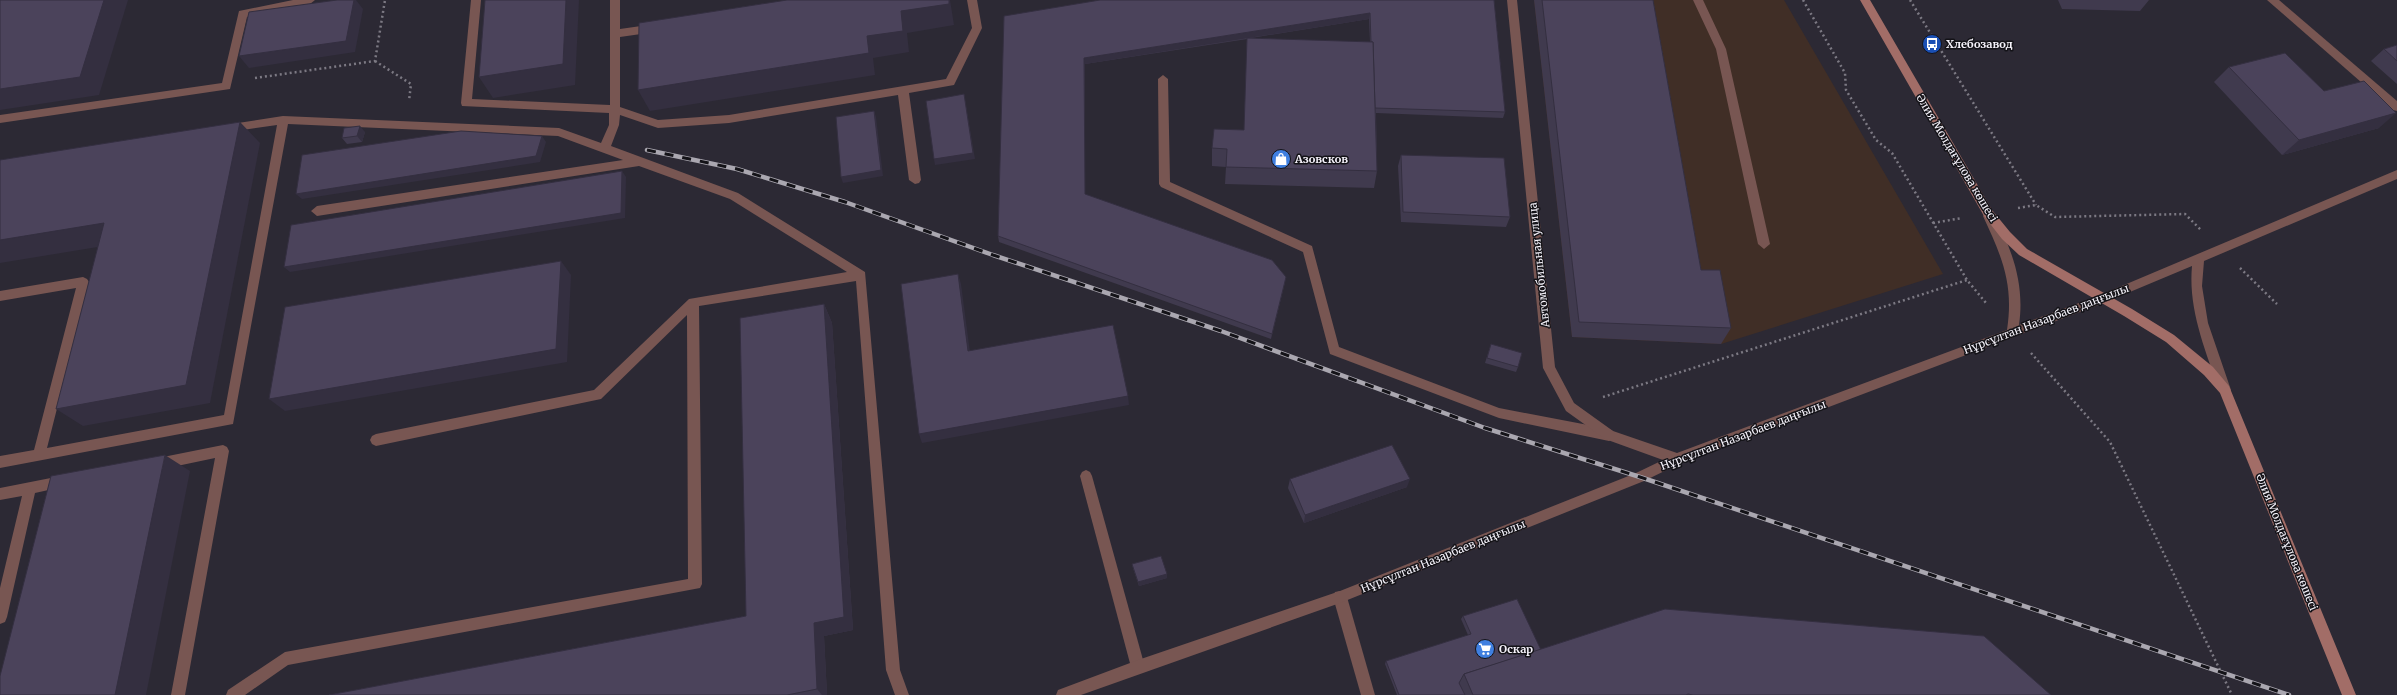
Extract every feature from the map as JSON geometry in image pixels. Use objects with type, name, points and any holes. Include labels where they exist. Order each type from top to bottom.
[{"type":"main road","name":"Әлия Молдағұлова көшесі","points":[[1865,0],[1988,213],[2018,248],[2102,299],[2153,326],[2186,349],[2209,370],[2225,390],[2349,695]]},
{"type":"street","points":[[0,119],[226,86],[243,14],[310,0]]},
{"type":"street","points":[[476,0],[466,103],[615,109],[658,124],[729,119],[950,82],[977,28],[972,0]]},
{"type":"street","points":[[604,149],[614,126],[615,0]]},
{"type":"street","name":"Автомобильная улица","points":[[1512,0],[1549,368],[1570,407],[1608,435],[1677,459]]},
{"type":"street","points":[[1698,0],[1721,49],[1764,244]]},
{"type":"street","points":[[2272,0],[2397,107]]},
{"type":"street","points":[[615,34],[669,25]]},
{"type":"street","points":[[1163,79],[1165,184],[1308,248],[1334,350],[1499,413],[1608,435]]},
{"type":"street","points":[[903,90],[915,180]]},
{"type":"street","points":[[0,462],[229,420],[283,120]]},
{"type":"street","points":[[220,130],[283,120],[559,132],[734,196],[861,275]]},
{"type":"street","points":[[317,212],[640,162]]},
{"type":"street","name":"Нұрсұлтан Назарбаев даңғылы","points":[[1063,695],[1138,667],[1340,597],[1640,477],[1677,459],[2102,299],[2397,174]]},
{"type":"street","points":[[1988,213],[2010,262],[2017,288],[2017,310],[2012,333]]},
{"type":"street","points":[[2199,258],[2196,286],[2202,323],[2225,390]]},
{"type":"street","points":[[376,440],[597,395],[692,302],[861,275]]},
{"type":"street","points":[[861,275],[893,670],[902,695]]},
{"type":"street","points":[[0,296],[83,282],[39,455]]},
{"type":"street","points":[[232,695],[285,659],[695,584],[692,302]]},
{"type":"street","points":[[146,466],[223,451],[178,695]]},
{"type":"street","points":[[1086,476],[1138,667]]},
{"type":"street","points":[[0,494],[77,479]]},
{"type":"street","points":[[0,617],[30,488]]},
{"type":"street","points":[[1340,597],[1368,695]]},
{"type":"path","points":[[375,61],[385,0]]},
{"type":"path","points":[[1910,0],[2036,205],[2055,216],[2184,214],[2277,304]]},
{"type":"path","points":[[226,86],[247,80],[375,61],[411,84],[406,125]]},
{"type":"path","points":[[1932,223],[2036,205]]},
{"type":"path","points":[[1570,407],[1967,280]]},
{"type":"shaded area","points":[[1534,0],[1784,0],[1943,274],[1721,344],[1572,337]]},
{"type":"building","points":[[0,0],[104,0],[80,77],[0,89]]},
{"type":"building","points":[[337,0],[354,0],[346,41],[239,56],[249,12]]},
{"type":"building","points":[[485,0],[566,0],[563,64],[479,77]]},
{"type":"building","points":[[787,0],[949,0],[949,4],[901,11],[903,31],[867,36],[869,53],[638,90],[639,23]]},
{"type":"building","points":[[1100,0],[1494,0],[1505,112],[1375,108],[1373,42],[1371,42],[1370,13],[1084,58],[1085,194],[1272,260],[1286,277],[1272,334],[998,236],[1004,16]]},
{"type":"building","points":[[1542,0],[1653,0],[1701,270],[1720,270],[1731,328],[1579,322]]},
{"type":"building","points":[[1247,38],[1373,42],[1377,171],[1226,167],[1227,149],[1212,148],[1214,129],[1244,130]]},
{"type":"building","points":[[2397,45],[2397,61],[2384,49]]},
{"type":"building","points":[[2285,53],[2324,91],[2364,81],[2396,113],[2299,140],[2229,67]]},
{"type":"building","points":[[964,94],[973,153],[934,159],[926,101]]},
{"type":"building","points":[[874,111],[881,170],[841,177],[836,117]]},
{"type":"building","points":[[240,122],[186,385],[56,409],[104,223],[0,240],[0,160]]},
{"type":"building","points":[[360,126],[357,136],[342,138],[344,128]]},
{"type":"building","points":[[461,131],[542,136],[536,156],[296,194],[302,155]]},
{"type":"building","points":[[1401,155],[1504,158],[1510,217],[1403,212]]},
{"type":"building","points":[[622,171],[621,213],[284,267],[291,225]]},
{"type":"building","points":[[561,261],[556,349],[269,399],[285,307]]},
{"type":"building","points":[[958,274],[968,351],[1113,325],[1128,396],[919,434],[901,284]]},
{"type":"building","points":[[824,304],[844,617],[814,623],[817,689],[787,695],[329,695],[746,616],[740,318]]},
{"type":"building","points":[[1491,344],[1522,353],[1518,367],[1487,358]]},
{"type":"building","points":[[1392,445],[1410,479],[1305,515],[1290,479]]},
{"type":"building","points":[[165,455],[115,695],[0,695],[0,676],[51,476]]},
{"type":"building","points":[[1161,556],[1167,574],[1138,582],[1132,564]]},
{"type":"building","name":"Оскар","points":[[1517,599],[1541,650],[1464,674],[1459,683],[1465,695],[1399,695],[1386,661],[1471,634],[1463,616]]},
{"type":"building","points":[[1665,609],[1984,636],[2051,695],[1473,695],[1464,674]]},
{"type":"railway","points":[[647,150],[737,169],[845,202],[993,255],[1221,331],[1485,428],[1640,477],[2289,695]]},
{"type":"place","name":"Хлебозавод","points":[[1932,44]]},
{"type":"place","name":"Азовсков","points":[[1281,159]]},
{"type":"place","name":"Оскар","points":[[1485,649]]}]
